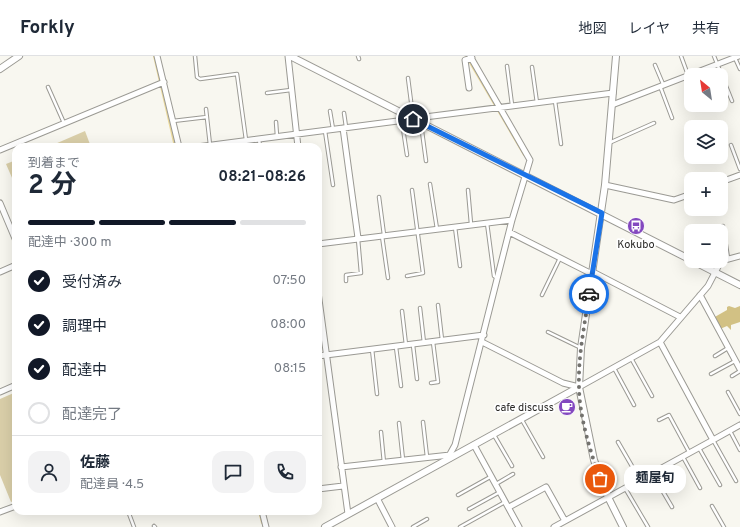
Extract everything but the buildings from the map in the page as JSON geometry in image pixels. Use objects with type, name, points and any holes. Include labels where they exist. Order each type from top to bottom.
[{"type":"street","points":[[0,69],[19,56]]},
{"type":"street","points":[[157,56],[178,143]]},
{"type":"street","points":[[289,56],[297,143]]},
{"type":"street","points":[[289,56],[525,174],[684,256]]},
{"type":"street","points":[[616,56],[602,213],[582,348],[579,387],[594,460],[608,497],[623,527]]},
{"type":"street","points":[[707,68],[738,56]]},
{"type":"street","points":[[450,457],[456,444],[512,220],[530,160],[471,57],[465,60],[469,88]]},
{"type":"street","points":[[612,105],[684,76]]},
{"type":"street","points":[[17,143],[164,82]]},
{"type":"street","points":[[228,143],[333,129],[417,121],[425,117],[555,102],[613,93]]},
{"type":"street","points":[[345,128],[358,238]]},
{"type":"street","points":[[0,150],[12,145]]},
{"type":"street","points":[[728,179],[740,175]]},
{"type":"street","points":[[605,185],[674,200],[684,196]]},
{"type":"street","points":[[0,203],[12,232]]},
{"type":"street","points":[[322,243],[512,220]]},
{"type":"street","points":[[509,232],[680,317]]},
{"type":"street","points":[[728,258],[740,256]]},
{"type":"street","points":[[0,272],[12,267]]},
{"type":"street","points":[[707,268],[740,285]]},
{"type":"street","points":[[325,527],[660,342],[700,295],[718,268]]},
{"type":"street","points":[[700,295],[740,370]]},
{"type":"street","points":[[322,332],[340,467],[348,514]]},
{"type":"street","points":[[322,356],[484,335]]},
{"type":"street","points":[[482,342],[563,383],[579,387]]},
{"type":"street","points":[[660,342],[714,440]]},
{"type":"street","points":[[0,392],[12,387]]},
{"type":"street","points":[[557,526],[565,520],[740,425]]},
{"type":"street","points":[[474,445],[506,501],[518,527]]},
{"type":"street","points":[[340,467],[427,457],[450,457]]},
{"type":"street","points":[[322,489],[343,486]]},
{"type":"street","points":[[509,507],[546,487],[565,520]]},
{"type":"street","points":[[377,498],[392,527]]},
{"type":"street","points":[[0,512],[12,508]]},
{"type":"street","points":[[260,527],[266,526],[263,515]]},
{"type":"lane","points":[[195,56],[198,78],[200,79],[237,74],[246,140]]},
{"type":"lane","points":[[681,56],[685,68]]},
{"type":"lane","points":[[714,56],[732,101]]},
{"type":"lane","points":[[738,56],[740,69]]},
{"type":"lane","points":[[655,65],[672,118]]},
{"type":"lane","points":[[507,66],[513,107]]},
{"type":"lane","points":[[532,67],[537,104]]},
{"type":"lane","points":[[408,78],[426,161]]},
{"type":"lane","points":[[48,87],[64,123]]},
{"type":"lane","points":[[267,93],[292,90]]},
{"type":"lane","points":[[555,102],[561,144]]},
{"type":"lane","points":[[206,109],[210,143]]},
{"type":"lane","points":[[330,112],[333,129]]},
{"type":"lane","points":[[344,114],[345,128]]},
{"type":"lane","points":[[173,121],[207,117]]},
{"type":"lane","points":[[276,122],[277,136]]},
{"type":"lane","points":[[402,122],[407,155]]},
{"type":"lane","points":[[608,143],[654,123]]},
{"type":"lane","points":[[325,130],[333,185]]},
{"type":"lane","points":[[259,139],[260,143]]},
{"type":"lane","points":[[731,145],[740,168]]},
{"type":"lane","points":[[430,184],[436,229]]},
{"type":"lane","points":[[408,276],[423,273],[412,190]]},
{"type":"lane","points":[[468,190],[471,225]]},
{"type":"lane","points":[[379,197],[388,278]]},
{"type":"lane","points":[[487,223],[494,276],[497,278]]},
{"type":"lane","points":[[455,227],[460,266]]},
{"type":"lane","points":[[346,281],[346,275],[361,273],[358,238]]},
{"type":"lane","points":[[542,296],[560,258]]},
{"type":"lane","points":[[438,305],[442,341]]},
{"type":"lane","points":[[420,308],[424,343]]},
{"type":"lane","points":[[402,311],[406,345]]},
{"type":"lane","points":[[548,332],[582,348]]},
{"type":"lane","points":[[431,383],[438,382],[433,342]]},
{"type":"lane","points":[[413,344],[417,379]]},
{"type":"lane","points":[[396,346],[401,386]]},
{"type":"lane","points":[[716,356],[729,348]]},
{"type":"lane","points":[[372,349],[377,394]]},
{"type":"lane","points":[[631,358],[652,396]]},
{"type":"lane","points":[[711,374],[735,360]]},
{"type":"lane","points":[[614,368],[634,405]]},
{"type":"lane","points":[[732,376],[740,370]]},
{"type":"lane","points":[[728,392],[740,414]]},
{"type":"lane","points":[[659,420],[669,415],[689,453]]},
{"type":"lane","points":[[522,419],[543,457]]},
{"type":"lane","points":[[423,422],[427,457]]},
{"type":"lane","points":[[399,423],[403,460]]},
{"type":"lane","points":[[729,431],[740,450]]},
{"type":"lane","points":[[381,432],[384,463]]},
{"type":"lane","points":[[494,434],[512,466]]},
{"type":"lane","points":[[714,440],[736,481]]},
{"type":"lane","points":[[618,442],[640,480]]},
{"type":"lane","points":[[699,448],[720,485]]},
{"type":"lane","points":[[682,456],[700,488]]},
{"type":"lane","points":[[652,473],[672,507]]},
{"type":"lane","points":[[496,484],[513,474]]},
{"type":"lane","points":[[458,495],[492,476]]},
{"type":"lane","points":[[625,488],[648,527]]},
{"type":"lane","points":[[469,509],[500,492]]},
{"type":"lane","points":[[460,527],[506,501]]},
{"type":"lane","points":[[712,506],[724,527]]},
{"type":"lane","points":[[130,515],[134,527]]},
{"type":"lane","points":[[413,527],[428,519]]},
{"type":"shaded area","points":[[85,131],[90,143],[57,143]]},
{"type":"shaded area","points":[[12,162],[12,178],[6,164]]},
{"type":"shaded area","points":[[729,306],[735,308],[740,306],[740,322],[731,325],[731,330],[727,326],[720,329],[713,318],[727,310],[727,307]]},
{"type":"shaded area","points":[[12,394],[11,502],[0,475],[0,399]]},
{"type":"waterway","points":[[154,56],[174,143]]},
{"type":"waterway","points":[[466,56],[524,155]]},
{"type":"waterway","points":[[260,515],[262,523]]},
{"type":"way so far","points":[[589,294],[579,374],[579,387],[586,429],[600,479]]},
{"type":"place","name":"Kokubo","points":[[636,226]]},
{"type":"place","name":"cafe discuss","points":[[567,407]]},
{"type":"place","name":"麺屋旬","points":[[600,479]]},
{"type":"route","points":[[413,119],[602,213],[589,294]]}]
